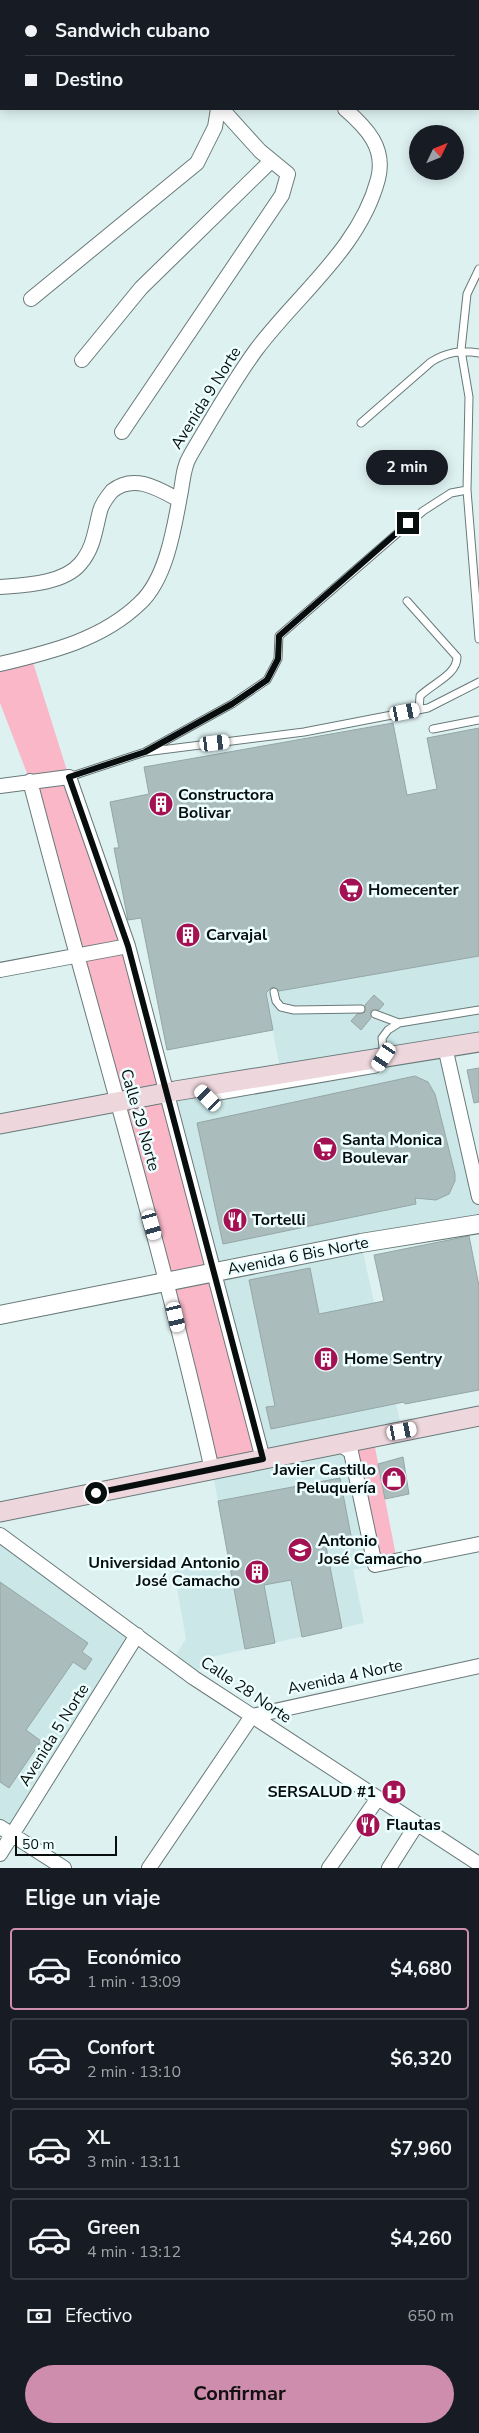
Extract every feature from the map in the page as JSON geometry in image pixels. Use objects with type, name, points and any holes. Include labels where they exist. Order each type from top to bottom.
[{"type":"main road","points":[[0,1124],[166,1093],[479,1042]]},
{"type":"main road","points":[[0,1512],[263,1459],[351,1445],[479,1416]]},
{"type":"street","points":[[32,299],[197,163],[215,127],[218,110]]},
{"type":"street","points":[[122,432],[282,195],[288,174],[246,136],[223,110]]},
{"type":"street","name":"Avenida 9 Norte","points":[[0,664],[61,649],[96,634],[121,619],[140,604],[151,591],[170,548],[186,463],[256,350],[343,247],[369,207],[379,177],[378,150],[373,137],[346,110]]},
{"type":"street","points":[[82,360],[141,288],[272,161]]},
{"type":"street","points":[[0,587],[43,581],[64,575],[79,565],[90,549],[104,501],[123,484],[137,483],[150,485],[179,500]]},
{"type":"street","points":[[0,786],[69,777]]},
{"type":"street","name":"Calle 29 Norte","points":[[69,777],[128,946],[263,1459]]},
{"type":"street","name":"Calle 29 Norte","points":[[30,781],[76,958],[168,1282],[212,1470]]},
{"type":"street","points":[[0,970],[76,958],[128,946]]},
{"type":"street","points":[[445,1047],[479,1197]]},
{"type":"street","name":"Avenida 6 Bis Norte","points":[[0,1315],[361,1243],[479,1224]]},
{"type":"street","points":[[351,1445],[376,1565],[479,1544]]},
{"type":"street","name":"Calle 28 Norte","points":[[0,1535],[194,1678],[479,1864]]},
{"type":"street","name":"Avenida 5 Norte","points":[[0,1854],[137,1635]]},
{"type":"street","name":"Avenida 4 Norte","points":[[252,1716],[479,1666]]},
{"type":"street","points":[[149,1868],[252,1716]]},
{"type":"street","points":[[329,1868],[378,1798]]},
{"type":"street","points":[[389,1868],[417,1824]]},
{"type":"street","points":[[0,1827],[64,1868]]},
{"type":"lane","points":[[479,269],[467,294],[461,350],[469,397],[467,490],[479,640]]},
{"type":"lane","points":[[361,423],[431,362],[442,355],[461,350],[479,353]]},
{"type":"lane","points":[[69,777],[145,752],[232,704],[267,680],[278,659],[279,636],[422,511],[451,493],[467,490]]},
{"type":"lane","points":[[407,601],[457,657],[457,666],[452,672],[436,681],[420,696],[419,710]]},
{"type":"lane","points":[[145,752],[304,732],[419,710],[428,708],[479,682]]},
{"type":"lane","points":[[433,729],[479,720]]},
{"type":"lane","points":[[274,992],[276,1001],[287,1009],[362,1009]]},
{"type":"lane","points":[[384,1057],[382,1038],[388,1030],[399,1023],[479,1010]]},
{"type":"lane","points":[[375,1014],[399,1023]]},
{"type":"shaded area","points":[[31,656],[69,777],[128,946],[263,1459],[212,1470],[30,781],[0,703],[0,664]]},
{"type":"shaded area","points":[[479,728],[479,1042],[445,1047],[479,1197],[479,1224],[361,1243],[402,1431],[360,1440],[375,1565],[353,1570],[364,1623],[206,1658],[194,1678],[173,1660],[186,1639],[174,1571],[230,1562],[212,1470],[167,1093],[281,1073],[257,950],[407,795],[437,789],[427,738]]},
{"type":"shaded area","points":[[373,1437],[397,1561],[375,1565],[351,1452]]},
{"type":"shaded area","points":[[0,1535],[137,1635],[12,1836],[0,1827]]},
{"type":"building","points":[[393,723],[407,795],[437,789],[427,738],[479,728],[479,956],[279,991],[272,987],[266,993],[273,1030],[167,1050],[141,918],[128,920],[114,848],[119,848],[110,802],[149,794],[144,767]]},
{"type":"building","points":[[374,995],[384,1004],[379,1010],[371,1010],[371,1018],[361,1030],[351,1021],[357,1014],[365,1012],[365,1005]]},
{"type":"building","points":[[479,1068],[479,1102],[474,1103],[467,1070]]},
{"type":"building","points":[[415,1076],[428,1082],[435,1094],[455,1174],[455,1181],[449,1194],[436,1200],[415,1198],[416,1204],[223,1244],[197,1123]]},
{"type":"building","points":[[469,1236],[479,1286],[479,1390],[405,1404],[404,1402],[271,1429],[266,1407],[275,1406],[249,1280],[310,1268],[319,1314],[384,1301],[374,1255]]},
{"type":"building","name":"Javier Castillo Peluquería","points":[[403,1457],[409,1494],[385,1499],[378,1464]]},
{"type":"building","name":"Universidad Antonio José Camacho","points":[[340,1478],[352,1541],[326,1546],[342,1628],[302,1637],[291,1580],[264,1585],[275,1643],[245,1649],[218,1501]]},
{"type":"building","points":[[0,1582],[88,1643],[82,1652],[92,1659],[85,1670],[73,1662],[26,1730],[41,1741],[9,1788],[0,1782]]},
{"type":"place","name":"Constructora Bolivar","points":[[161,804]]},
{"type":"place","name":"Homecenter","points":[[351,890]]},
{"type":"place","name":"Carvajal","points":[[188,935]]},
{"type":"place","name":"Santa Monica Boulevar","points":[[325,1149]]},
{"type":"place","name":"Tortelli","points":[[235,1220]]},
{"type":"place","name":"Home Sentry","points":[[326,1359]]},
{"type":"place","name":"Javier Castillo Peluquería","points":[[394,1479]]},
{"type":"place","name":"Antonio José Camacho","points":[[300,1550]]},
{"type":"place","name":"Universidad Antonio José Camacho","points":[[257,1572]]},
{"type":"place","name":"SERSALUD #1","points":[[394,1792]]},
{"type":"place","name":"Flautas","points":[[368,1825]]},
{"type":"route","points":[[96,1493],[263,1459],[128,946],[69,777],[145,752],[232,704],[267,680],[278,659],[279,636],[408,523]]}]
